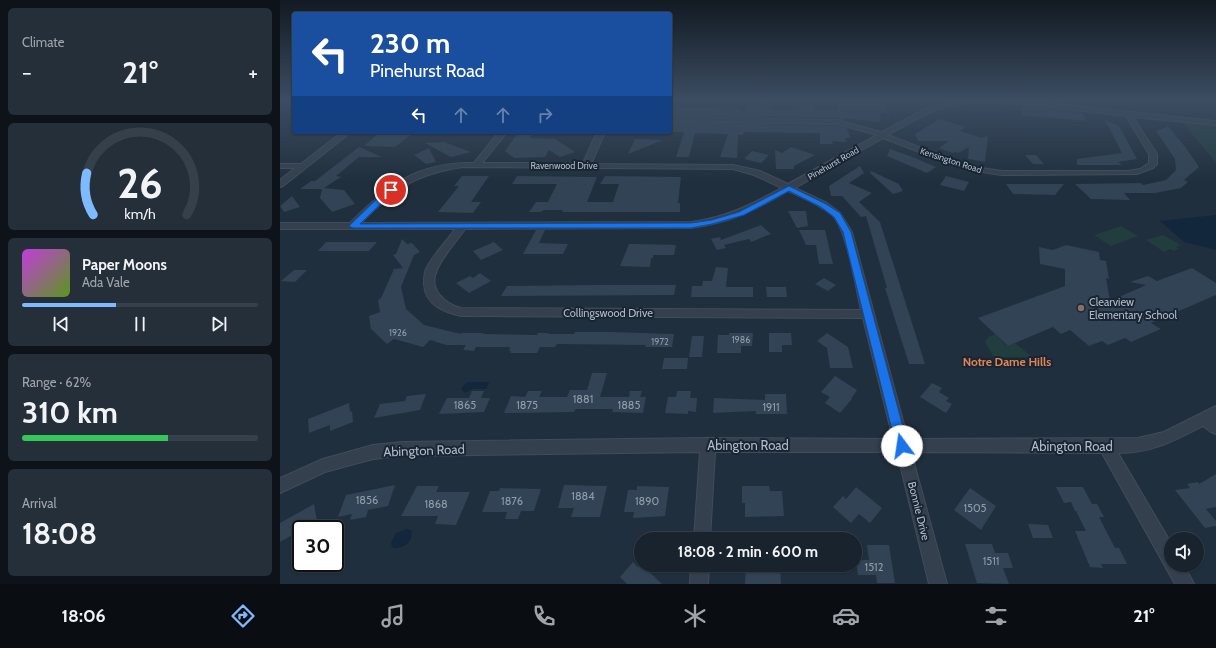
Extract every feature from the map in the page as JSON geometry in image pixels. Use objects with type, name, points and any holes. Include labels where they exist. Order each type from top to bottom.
[{"type":"street","name":"Kensington Road","points":[[858,127],[957,164],[992,173],[1128,173],[1147,169],[1153,165],[1154,162],[1153,154],[1136,127]]},
{"type":"street","name":"Pinehurst Road","points":[[280,226],[691,225],[712,222],[741,213],[897,127]]},
{"type":"street","points":[[280,184],[344,134]]},
{"type":"street","points":[[476,165],[501,134]]},
{"type":"street","points":[[586,165],[600,134]]},
{"type":"street","name":"Ravenwood Drive","points":[[353,226],[384,195],[409,179],[441,168],[476,165],[733,167],[757,173],[789,188]]},
{"type":"street","points":[[280,166],[304,166]]},
{"type":"street","name":"Bonnie Drive","points":[[789,188],[828,208],[837,215],[845,225],[938,584]]},
{"type":"street","name":"Collingswood Drive","points":[[462,226],[431,270],[429,278],[429,285],[434,299],[440,305],[449,310],[469,312],[869,314]]},
{"type":"street","points":[[1210,415],[1216,428]]},
{"type":"street","name":"Abington Road","points":[[280,486],[322,466],[373,452],[410,449],[708,445],[1133,445],[1153,442],[1179,432],[1210,415]]},
{"type":"street","points":[[702,532],[708,445]]},
{"type":"street","points":[[1106,446],[1164,547]]},
{"type":"street","points":[[699,584],[700,572]]},
{"type":"street","points":[[1178,572],[1185,584]]},
{"type":"green space","points":[[1187,127],[1216,127],[1216,163]]},
{"type":"green space","points":[[1121,226],[1138,236],[1111,246],[1094,235]]},
{"type":"green space","points":[[1163,235],[1181,245],[1176,247],[1179,249],[1173,251],[1170,249],[1164,252],[1146,240]]},
{"type":"green space","points":[[995,334],[1007,346],[1015,343],[1032,357],[994,357],[985,342],[988,337]]},
{"type":"water","points":[[1216,215],[1216,250],[1184,242],[1160,221]]},
{"type":"water","points":[[467,382],[489,383],[486,389],[472,389],[465,393],[461,389]]},
{"type":"water","points":[[407,529],[411,530],[412,534],[407,544],[400,548],[392,547],[391,543],[396,533]]},
{"type":"building","points":[[672,127],[843,127],[847,128],[850,138],[845,138],[846,142],[832,141],[833,144],[820,144],[820,133],[744,132],[743,135],[738,135],[737,158],[720,157],[728,134],[695,133],[689,157],[676,157],[684,132],[672,132]]},
{"type":"building","points":[[926,127],[965,127],[960,131],[982,138],[988,135],[985,162],[968,159],[969,147],[958,153],[953,153],[939,148],[949,141],[918,141],[915,134]]},
{"type":"building","points":[[1109,127],[1120,127],[1137,159],[1118,162],[1122,165],[1077,165],[1077,159],[1122,153]]},
{"type":"building","points":[[1169,127],[1199,167],[1184,180],[1188,182],[1181,188],[1155,193],[1124,193],[1130,200],[1091,199],[1075,184],[1141,183],[1143,185],[1166,180],[1176,170],[1175,159],[1156,131]]},
{"type":"building","points":[[378,134],[412,134],[395,147],[364,146]]},
{"type":"building","points":[[517,134],[532,134],[530,138],[555,139],[575,152],[560,157],[549,150],[545,157],[514,158],[505,151]]},
{"type":"building","points":[[635,139],[663,140],[628,154]]},
{"type":"building","points":[[444,142],[471,152],[451,157],[425,143]]},
{"type":"building","points":[[359,147],[382,157],[359,157],[336,176],[341,177],[324,188],[344,190],[355,204],[332,212],[320,198],[322,189],[300,189],[311,181],[315,181]]},
{"type":"building","points":[[791,147],[815,155],[794,166],[794,169],[776,169],[775,150],[782,153]]},
{"type":"building","points":[[429,148],[436,162],[426,164],[414,155]]},
{"type":"building","points":[[890,149],[936,167],[927,173],[887,156]]},
{"type":"building","points":[[752,151],[769,155],[761,163],[744,159]]},
{"type":"building","points":[[1025,155],[1036,155],[1044,164],[1033,164]]},
{"type":"building","points":[[860,166],[864,173],[849,183],[872,193],[859,202],[880,222],[925,364],[909,364],[885,288],[887,288],[866,216],[861,217],[842,196],[831,196],[829,186]]},
{"type":"building","points":[[871,171],[899,184],[903,191],[893,194],[870,173]]},
{"type":"building","points":[[462,176],[489,176],[471,202],[481,202],[473,213],[438,212],[459,186],[454,186]]},
{"type":"building","points":[[517,176],[597,177],[587,202],[613,202],[619,184],[600,184],[605,176],[681,177],[678,203],[680,203],[680,212],[562,212],[563,210],[544,210],[541,212],[529,212],[536,202],[548,202],[557,184],[512,184]]},
{"type":"building","points":[[946,176],[969,182],[964,191],[940,185]]},
{"type":"building","points":[[1006,184],[1064,184],[1055,195],[1013,194]]},
{"type":"building","points":[[292,196],[300,207],[284,212],[280,206]]},
{"type":"building","points":[[788,211],[806,211],[808,226],[797,228]]},
{"type":"building","points":[[761,225],[771,234],[751,242],[749,239],[724,245],[726,248],[717,250],[711,239],[720,237],[721,240]]},
{"type":"building","points":[[536,230],[545,230],[539,243],[568,244],[563,254],[523,254]]},
{"type":"building","points":[[799,230],[825,230],[833,264],[819,264],[816,245],[806,245]]},
{"type":"building","points":[[402,239],[407,244],[412,243],[420,252],[414,255],[401,287],[406,309],[424,325],[461,334],[484,333],[483,334],[537,335],[538,333],[574,334],[575,332],[612,332],[674,334],[672,347],[645,347],[646,345],[557,344],[555,347],[540,347],[537,353],[510,353],[510,347],[476,347],[474,351],[463,350],[466,345],[446,345],[430,340],[423,347],[394,339],[387,344],[371,329],[369,316],[380,312],[378,300],[381,298],[394,269],[403,268],[393,255],[396,254]]},
{"type":"building","points":[[326,242],[377,242],[369,251],[318,251]]},
{"type":"building","points":[[494,242],[503,250],[481,260],[473,251]]},
{"type":"building","points":[[629,244],[676,245],[674,255],[653,255],[653,258],[651,258],[650,267],[620,266]]},
{"type":"building","points":[[1066,245],[1099,252],[1100,260],[1106,261],[1109,279],[1106,278],[1110,301],[1146,285],[1130,282],[1148,276],[1157,281],[1192,268],[1216,283],[1216,295],[1151,323],[1161,329],[1131,342],[1125,338],[1108,345],[1102,341],[1089,346],[1070,330],[1061,334],[1053,327],[1008,346],[978,318],[1065,286],[1065,269],[1040,264],[1039,247],[1053,250]]},
{"type":"building","points":[[716,267],[728,268],[726,287],[753,287],[753,297],[691,297],[692,286],[702,286],[703,281],[712,281]]},
{"type":"building","points":[[294,270],[307,270],[295,282],[281,281]]},
{"type":"building","points":[[480,273],[491,281],[469,293],[456,283],[470,276],[473,278]]},
{"type":"building","points":[[824,278],[836,285],[828,291],[815,284]]},
{"type":"building","points":[[676,285],[674,295],[501,296],[507,286]]},
{"type":"building","points":[[766,287],[786,287],[787,297],[767,297]]},
{"type":"building","points":[[729,333],[753,333],[752,346],[741,346],[741,353],[717,353],[718,335],[729,335]]},
{"type":"building","points":[[769,333],[791,333],[792,345],[782,345],[782,352],[769,352]]},
{"type":"building","points":[[827,333],[848,347],[853,368],[830,368],[827,348],[817,341]]},
{"type":"building","points":[[692,336],[704,336],[702,357],[689,357]]},
{"type":"building","points":[[664,358],[688,358],[687,369],[662,369]]},
{"type":"building","points":[[592,373],[607,373],[600,397],[629,397],[630,391],[642,391],[640,397],[646,397],[643,413],[612,412],[613,409],[576,409],[574,412],[504,413],[511,396],[525,397],[528,391],[542,391],[539,397],[567,397],[570,390],[587,390]]},
{"type":"building","points":[[835,376],[857,390],[852,399],[840,413],[825,403],[830,397],[821,392]]},
{"type":"building","points":[[932,383],[942,388],[939,392],[949,398],[946,401],[952,404],[946,413],[920,397]]},
{"type":"building","points":[[472,391],[484,391],[481,398],[490,398],[484,412],[439,414],[447,398],[469,398]]},
{"type":"building","points":[[677,391],[691,391],[690,398],[697,398],[696,412],[688,411],[688,414],[665,413],[668,397],[676,397]]},
{"type":"building","points":[[426,394],[420,410],[374,418],[380,404],[405,401],[407,396]]},
{"type":"building","points":[[765,394],[786,394],[787,414],[756,414],[756,411],[713,413],[714,398],[765,400]]},
{"type":"building","points":[[349,403],[350,412],[352,411],[353,422],[330,431],[330,425],[309,433],[308,419]]},
{"type":"building","points":[[1216,474],[1216,507],[1206,509],[1216,521],[1216,526],[1205,528],[1175,490],[1190,488],[1187,484],[1198,482],[1199,484]]},
{"type":"building","points":[[395,485],[388,506],[368,510],[366,517],[350,520],[352,514],[338,517],[346,495]]},
{"type":"building","points":[[564,485],[607,486],[600,517],[571,517],[574,508],[558,508]]},
{"type":"building","points":[[417,486],[439,486],[436,492],[470,492],[456,525],[435,524],[438,516],[401,516]]},
{"type":"building","points":[[637,486],[669,487],[665,516],[633,518],[634,512],[624,512],[628,490],[637,490]]},
{"type":"building","points":[[742,486],[769,486],[770,491],[782,491],[784,516],[745,517],[745,503],[742,503]]},
{"type":"building","points":[[856,487],[882,508],[870,523],[859,514],[851,523],[833,507],[843,496],[846,499]]},
{"type":"building","points":[[1056,487],[1083,487],[1092,504],[1097,504],[1104,517],[1099,517],[1115,548],[1119,548],[1127,564],[1101,564],[1103,568],[1090,567],[1075,531],[1086,531],[1071,502],[1064,503]]},
{"type":"building","points":[[500,488],[541,489],[534,511],[521,511],[518,519],[505,519],[507,512],[482,512],[490,491],[499,491]]},
{"type":"building","points":[[970,488],[996,506],[981,530],[954,510]]},
{"type":"building","points":[[314,504],[317,520],[292,520],[292,535],[280,542],[280,523]]},
{"type":"building","points":[[1028,524],[1048,525],[1053,538],[1033,538]]},
{"type":"building","points":[[965,544],[992,544],[995,553],[1008,553],[1013,568],[1003,568],[1009,584],[977,583]]},
{"type":"building","points":[[867,545],[889,545],[895,583],[877,583],[876,575],[858,575],[858,572],[862,572],[862,560],[869,560]]},
{"type":"building","points":[[633,562],[634,572],[649,572],[662,584],[627,584],[620,577]]},
{"type":"building","points":[[746,572],[780,572],[781,584],[745,584]]},
{"type":"place","name":"Clearview Elementary School","points":[[1081,308]]},
{"type":"district","name":"Notre Dame Hills","points":[[1007,361]]},
{"type":"route","points":[[391,190],[353,226],[691,225],[722,220],[741,213],[789,188],[824,205],[837,215],[845,225],[902,446]]}]
